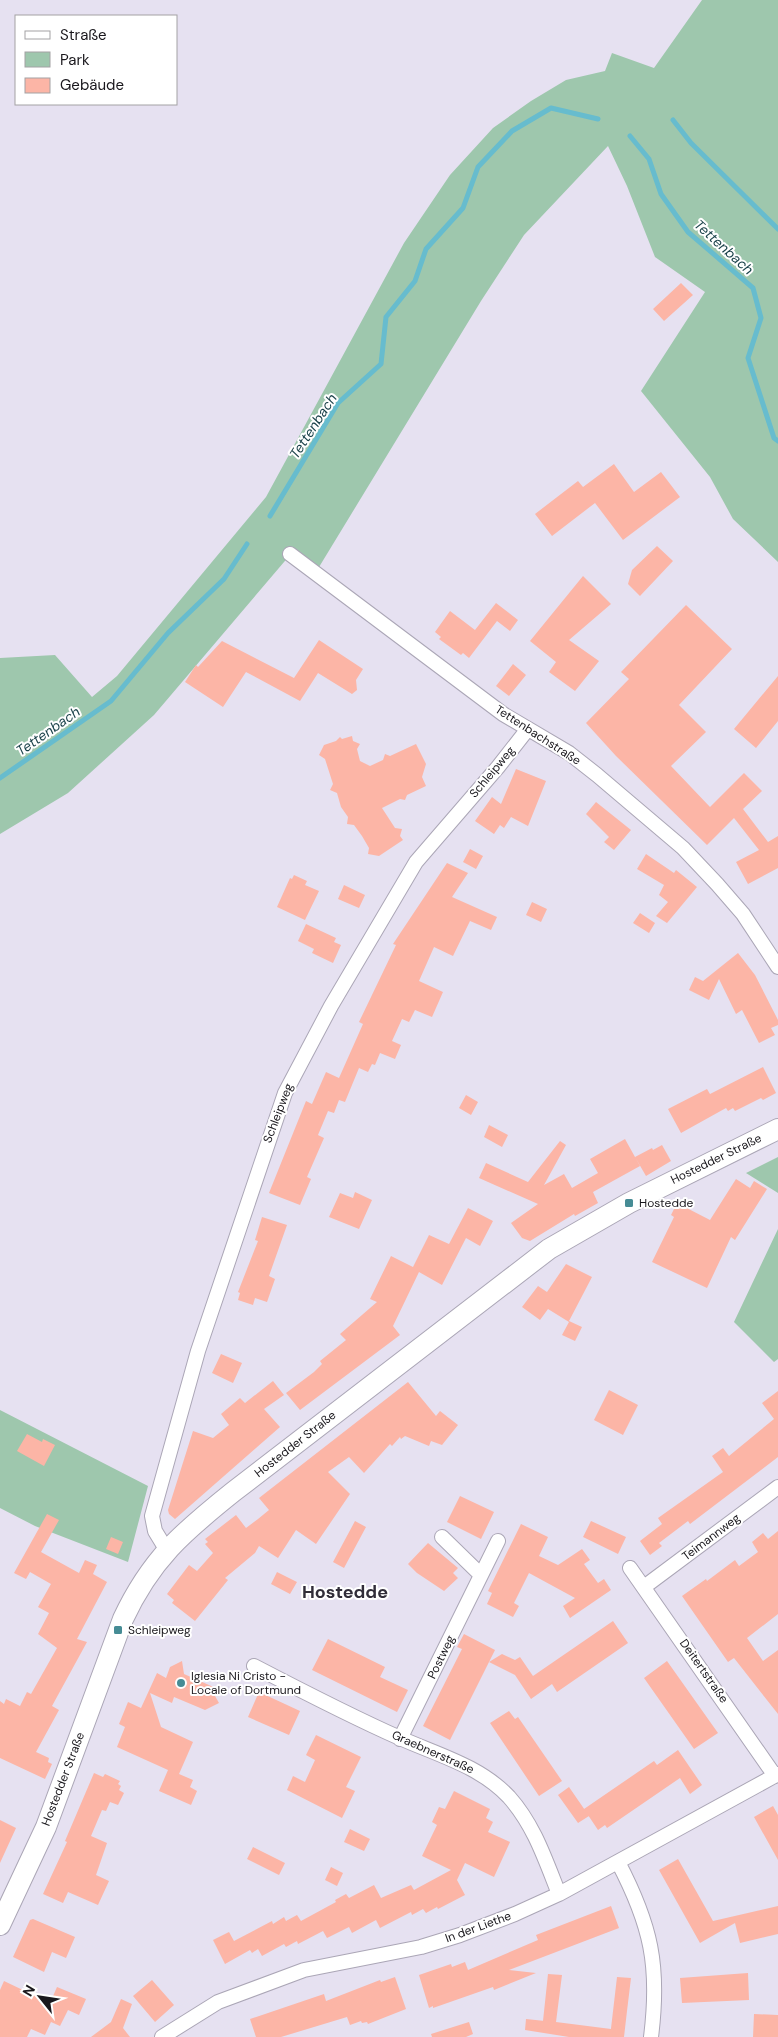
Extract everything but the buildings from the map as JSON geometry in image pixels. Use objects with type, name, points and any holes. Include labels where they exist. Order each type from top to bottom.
[{"type":"main road","name":"Hostedder Straße","points":[[0,1925],[46,1827],[123,1619],[136,1592],[166,1549],[188,1528],[233,1492],[549,1250],[629,1203],[778,1129]]},
{"type":"street","name":"Tettenbachstraße","points":[[290,554],[527,730],[569,753],[682,848],[743,914],[778,967]]},
{"type":"street","name":"Schleipweg","points":[[166,1549],[154,1530],[152,1516],[198,1351],[255,1177],[285,1093],[331,1006],[416,862],[498,767],[527,730]]},
{"type":"street","name":"Teimannweg","points":[[644,1587],[778,1487]]},
{"type":"street","points":[[442,1537],[481,1575]]},
{"type":"street","name":"Postweg","points":[[400,1738],[498,1541]]},
{"type":"street","name":"Deitertstraße","points":[[630,1568],[777,1775]]},
{"type":"street","name":"Graebnerstraße","points":[[254,1666],[400,1738],[484,1775],[508,1796],[525,1817],[536,1837],[559,1894]]},
{"type":"street","name":"In der Liethe","points":[[162,2037],[218,2002],[304,1970],[420,1947],[460,1935],[559,1894],[777,1775]]},
{"type":"street","points":[[618,1862],[640,1905],[651,1943],[656,2000],[651,2037]]},
{"type":"green space","points":[[702,0],[778,0],[778,562],[733,519],[710,477],[641,391],[705,292],[655,257],[627,186],[608,146],[524,235],[481,301],[316,572],[290,555],[154,715],[68,793],[0,834],[0,658],[55,655],[92,697],[117,676],[266,497],[404,243],[450,175],[493,128],[531,101],[566,80],[605,71],[612,53],[654,68]]},
{"type":"green space","points":[[778,1157],[778,1193],[746,1173]]},
{"type":"green space","points":[[778,1229],[778,1359],[774,1362],[734,1322]]},
{"type":"green space","points":[[0,1410],[148,1486],[128,1562],[35,1526],[0,1508]]},
{"type":"waterway","name":"Tettenbach","points":[[270,516],[338,403],[381,364],[386,317],[415,281],[426,249],[463,208],[478,167],[512,131],[551,108],[598,119]]},
{"type":"waterway","points":[[673,120],[691,143],[778,229]]},
{"type":"waterway","name":"Tettenbach","points":[[630,136],[649,159],[661,194],[688,232],[753,288],[761,318],[748,358],[774,438],[778,441]]},
{"type":"waterway","name":"Tettenbach","points":[[0,778],[111,701],[168,633],[224,579],[247,544]]},
{"type":"place","name":"Hostedde","points":[[629,1203]]},
{"type":"place","name":"Schleipweg","points":[[118,1630]]},
{"type":"place","name":"Iglesia Ni Cristo - Locale of Dortmund","points":[[181,1683]]},
{"type":"district","name":"Hostedde","points":[[345,1592]]}]
